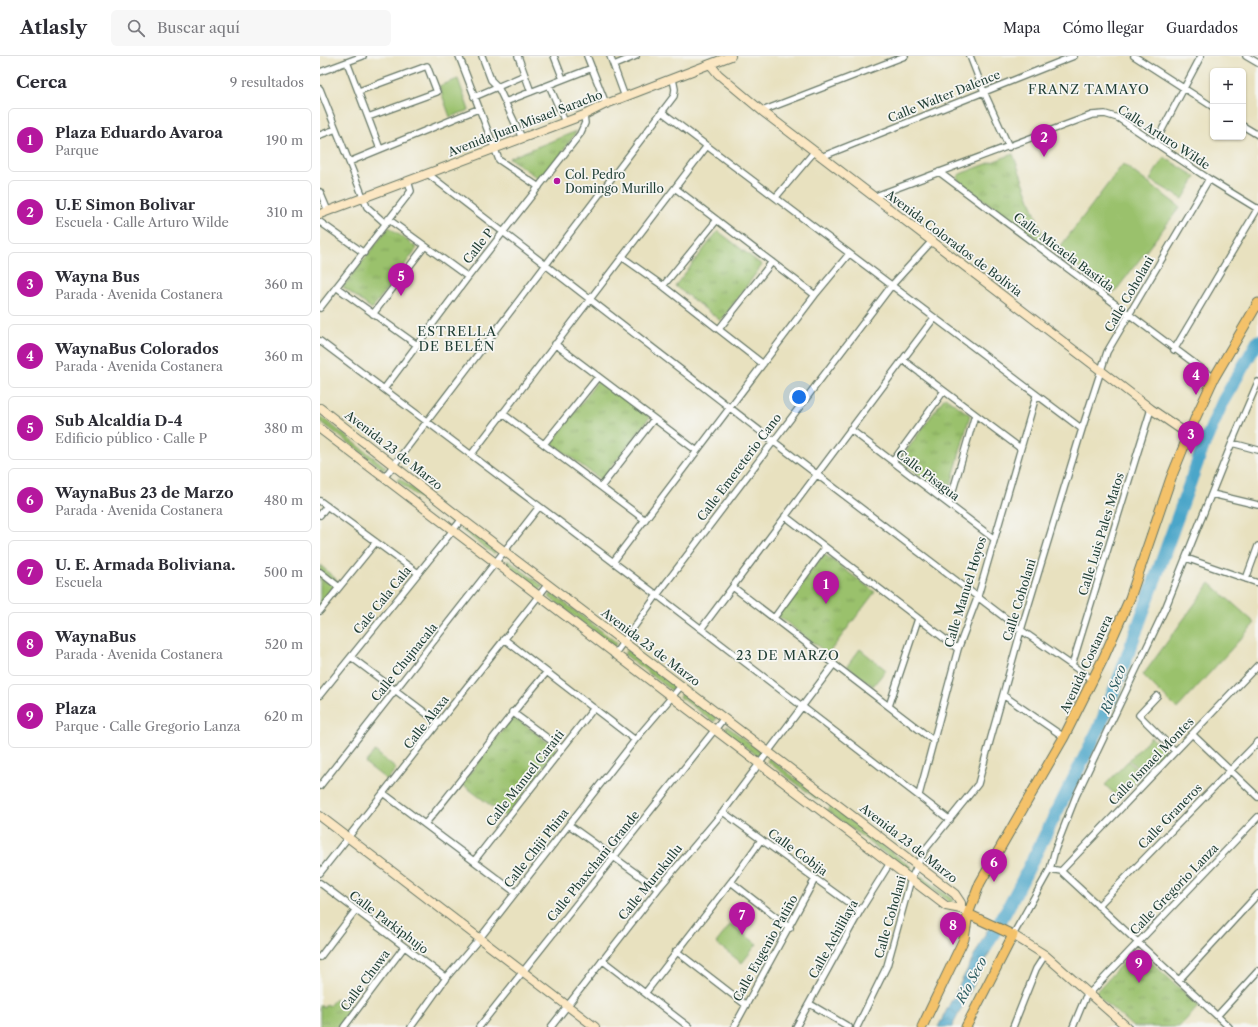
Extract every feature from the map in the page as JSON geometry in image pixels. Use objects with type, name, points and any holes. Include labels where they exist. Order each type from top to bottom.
[{"type":"main road","name":"Avenida Costanera","points":[[922,1027],[964,939],[965,911],[987,869],[1064,737],[1092,680],[1130,598],[1171,478],[1214,378],[1258,304]]},
{"type":"main road","points":[[965,911],[988,924],[1013,935],[966,1027]]},
{"type":"street","points":[[320,72],[361,56]]},
{"type":"street","points":[[459,56],[478,109],[499,160],[539,187]]},
{"type":"street","points":[[482,56],[491,80],[498,87],[522,138]]},
{"type":"street","points":[[518,56],[531,92]]},
{"type":"street","points":[[554,56],[563,79]]},
{"type":"street","points":[[587,56],[606,104]]},
{"type":"street","points":[[610,56],[625,97]]},
{"type":"street","points":[[614,65],[636,56]]},
{"type":"street","name":"Avenida Juan Misael Saracho","points":[[320,221],[324,212],[584,115],[606,104],[731,56]]},
{"type":"street","points":[[762,112],[905,56]]},
{"type":"street","points":[[970,56],[984,92],[1009,147]]},
{"type":"street","name":"Calle Walter Dalence","points":[[821,157],[1074,56]]},
{"type":"street","points":[[1134,56],[1210,105]]},
{"type":"street","points":[[1155,142],[1200,56]]},
{"type":"street","points":[[1246,56],[1258,63]]},
{"type":"street","points":[[347,62],[380,149]]},
{"type":"street","name":"Avenida Colorados de Bolivia","points":[[710,64],[718,74],[762,112],[1151,409],[1189,435]]},
{"type":"street","points":[[359,91],[427,66],[437,92],[368,117]]},
{"type":"street","points":[[505,102],[592,68]]},
{"type":"street","points":[[474,97],[525,75]]},
{"type":"street","points":[[384,478],[393,464],[428,421],[674,96],[675,89],[673,79]]},
{"type":"street","points":[[549,85],[565,122]]},
{"type":"street","points":[[320,89],[367,207],[468,277]]},
{"type":"street","points":[[348,162],[478,109]]},
{"type":"street","points":[[662,112],[776,197],[1036,396],[1082,429]]},
{"type":"street","name":"Calle Arturo Wilde","points":[[873,197],[1100,114],[1112,115],[1118,118],[1208,179],[1258,208]]},
{"type":"street","name":"Calle P","points":[[384,389],[468,277],[580,134],[585,123],[584,115]]},
{"type":"street","points":[[1246,128],[1258,135]]},
{"type":"street","points":[[320,135],[336,130]]},
{"type":"street","points":[[472,455],[502,413],[707,146]]},
{"type":"street","points":[[776,197],[814,152]]},
{"type":"street","name":"Calle Micaela Bastida","points":[[939,172],[1048,252],[1174,350],[1214,378]]},
{"type":"street","points":[[428,174],[502,233],[547,265],[816,474],[1021,630],[1072,664],[1092,680]]},
{"type":"street","name":"Calle Coholani","points":[[857,1027],[887,966],[911,879],[928,845],[978,784],[1021,630],[1100,370],[1107,352],[1208,179]]},
{"type":"street","points":[[320,308],[364,253],[411,190],[408,181]]},
{"type":"street","points":[[675,188],[816,295]]},
{"type":"street","points":[[320,192],[324,212]]},
{"type":"street","points":[[1174,350],[1258,208]]},
{"type":"street","points":[[663,286],[717,220]]},
{"type":"street","points":[[320,221],[364,253]]},
{"type":"street","name":"Calle Emereterio Cano","points":[[614,654],[773,441],[892,286],[932,241]]},
{"type":"street","points":[[373,314],[425,246]]},
{"type":"street","points":[[613,562],[763,364],[849,254]]},
{"type":"street","points":[[622,257],[663,286],[763,364]]},
{"type":"street","points":[[719,329],[772,262]]},
{"type":"street","points":[[336,287],[416,345]]},
{"type":"street","points":[[701,628],[934,318]]},
{"type":"street","points":[[320,342],[428,421],[701,628],[801,707],[950,820]]},
{"type":"street","points":[[555,344],[697,452]]},
{"type":"street","points":[[903,360],[1020,448]]},
{"type":"street","points":[[544,444],[598,377]]},
{"type":"street","points":[[1127,1027],[1089,995],[1045,954],[1013,935],[1050,869],[1055,850],[1076,796],[1165,609],[1232,443],[1256,393],[1258,382]]},
{"type":"street","points":[[893,461],[944,391]]},
{"type":"street","name":"Calle Manuel Hoyos","points":[[919,795],[958,649],[978,596],[993,538],[1036,396]]},
{"type":"street","name":"Avenida 23 de Marzo","points":[[320,408],[462,519],[623,640],[954,894],[965,911]]},
{"type":"street","name":"Calle Luis Pales Matos","points":[[1072,664],[1151,409]]},
{"type":"street","points":[[502,413],[645,520]]},
{"type":"street","points":[[949,504],[975,415]]},
{"type":"street","points":[[601,487],[654,419]]},
{"type":"street","name":"Calle Pisagua","points":[[850,429],[993,538]]},
{"type":"street","points":[[320,430],[946,906],[965,911]]},
{"type":"street","points":[[1232,443],[1258,450]]},
{"type":"street","points":[[1212,494],[1258,505]]},
{"type":"street","points":[[320,501],[418,573]]},
{"type":"street","points":[[320,515],[327,506]]},
{"type":"street","name":"Calle Chujnacala","points":[[320,786],[540,507]]},
{"type":"street","points":[[785,516],[958,649]]},
{"type":"street","name":"Cale Cala Cala","points":[[320,695],[462,519]]},
{"type":"street","points":[[320,611],[376,542]]},
{"type":"street","points":[[1246,579],[1258,546]]},
{"type":"street","points":[[774,618],[825,548]]},
{"type":"street","points":[[1186,558],[1258,583]]},
{"type":"street","points":[[320,572],[339,587]]},
{"type":"street","name":"Calle Alaxa","points":[[320,873],[548,584]]},
{"type":"street","points":[[733,587],[934,741]]},
{"type":"street","points":[[889,706],[918,619]]},
{"type":"street","points":[[504,639],[635,740]]},
{"type":"street","points":[[351,657],[439,723]]},
{"type":"street","name":"Calle Murukullu","points":[[551,1027],[658,889],[722,812],[834,664]]},
{"type":"street","name":"Calle Ismael Montes","points":[[1061,871],[1258,665]]},
{"type":"street","points":[[425,824],[458,785],[512,712],[547,672]]},
{"type":"street","name":"Calle Chiji Phina","points":[[411,1027],[446,978],[480,938],[635,740],[673,698],[682,685]]},
{"type":"street","points":[[1003,695],[1064,737]]},
{"type":"street","points":[[1157,696],[1139,715],[1175,752]]},
{"type":"street","name":"Calle Manuel Caraiti","points":[[474,861],[561,748],[594,708]]},
{"type":"street","points":[[512,712],[561,748]]},
{"type":"street","name":"Calle Phaxchani Grande","points":[[479,1027],[724,718]]},
{"type":"street","points":[[1192,734],[1258,797]]},
{"type":"street","name":"Calle Graneros","points":[[1098,906],[1258,742]]},
{"type":"street","points":[[383,793],[515,892]]},
{"type":"street","points":[[818,808],[828,797]]},
{"type":"street","name":"Calle Cobija","points":[[722,812],[860,911]]},
{"type":"street","points":[[320,816],[595,1027]]},
{"type":"street","name":"Calle Gregorio Lanza","points":[[1073,1027],[1082,1003],[1089,995],[1258,817]]},
{"type":"street","points":[[569,825],[658,889]]},
{"type":"street","points":[[646,992],[676,951],[731,882],[761,840]]},
{"type":"street","name":"Calle Achililaya","points":[[796,1027],[860,911],[890,863]]},
{"type":"street","points":[[1050,869],[1061,871],[1229,1027]]},
{"type":"street","name":"Calle Eugenio Patiño","points":[[734,1027],[790,928],[815,879]]},
{"type":"street","points":[[731,882],[790,928]]},
{"type":"street","name":"Calle Parkiphujo","points":[[320,883],[446,978]]},
{"type":"street","points":[[1178,980],[1258,894]]},
{"type":"street","points":[[320,957],[355,910]]},
{"type":"street","name":"Calle Chuwa","points":[[344,1027],[404,947]]},
{"type":"street","points":[[676,951],[746,1005]]},
{"type":"street","points":[[1013,1027],[1036,969],[1045,954]]},
{"type":"street","points":[[602,960],[646,992],[689,1027]]},
{"type":"street","points":[[1217,1016],[1258,971]]},
{"type":"street","points":[[810,1004],[849,1027]]},
{"type":"green space","points":[[458,79],[469,110],[450,117],[439,86]]},
{"type":"green space","points":[[577,131],[542,181],[509,158]]},
{"type":"green space","points":[[1013,154],[1046,243],[1043,244],[959,181],[957,177],[960,174]]},
{"type":"green space","points":[[1164,157],[1196,177],[1183,199],[1150,180]]},
{"type":"green space","points":[[1123,164],[1180,207],[1114,293],[1057,251]]},
{"type":"green space","points":[[389,227],[417,248],[372,309],[343,287]]},
{"type":"green space","points":[[718,231],[762,265],[721,321],[675,286]]},
{"type":"green space","points":[[599,379],[650,417],[601,480],[552,443]]},
{"type":"green space","points":[[945,397],[970,415],[948,496],[899,461]]},
{"type":"green space","points":[[320,416],[386,467],[384,470],[320,421]]},
{"type":"green space","points":[[399,478],[457,521],[454,524],[397,481]]},
{"type":"green space","points":[[463,525],[496,551],[494,554],[460,529]]},
{"type":"green space","points":[[824,554],[875,592],[828,654],[777,615]]},
{"type":"green space","points":[[508,560],[543,586],[540,590],[505,564]]},
{"type":"green space","points":[[320,565],[338,581],[320,605]]},
{"type":"green space","points":[[1210,583],[1255,623],[1177,709],[1143,675]]},
{"type":"green space","points":[[552,593],[617,643],[614,647],[549,597]]},
{"type":"green space","points":[[860,649],[886,670],[873,686],[847,666]]},
{"type":"green space","points":[[627,650],[676,687],[672,691],[624,654]]},
{"type":"green space","points":[[683,693],[717,718],[714,722],[680,697]]},
{"type":"green space","points":[[513,716],[557,749],[506,817],[462,784]]},
{"type":"green space","points":[[727,726],[761,752],[758,756],[724,731]]},
{"type":"green space","points":[[1151,737],[1166,751],[1144,774],[1129,760]]},
{"type":"green space","points":[[375,751],[396,769],[387,780],[365,763]]},
{"type":"green space","points":[[769,758],[820,797],[818,800],[767,761]]},
{"type":"green space","points":[[1128,761],[1142,775],[1120,799],[1105,785]]},
{"type":"green space","points":[[831,806],[911,867],[908,871],[827,810]]},
{"type":"green space","points":[[921,876],[953,900],[951,903],[919,879]]},
{"type":"green space","points":[[731,924],[757,944],[742,963],[716,943]]},
{"type":"green space","points":[[1136,948],[1199,1006],[1179,1027],[1133,1027],[1095,993]]},
{"type":"green space","points":[[335,999],[353,1012],[341,1027],[320,1027],[320,1005],[324,1008],[326,1004],[329,1006]]},
{"type":"water","name":"Río Seco","points":[[988,929],[999,934],[952,1027],[938,1027]]},
{"type":"waterway","name":"Río Seco","points":[[986,947],[1017,891],[1100,726],[1121,673],[1203,447],[1223,401],[1258,341]]},
{"type":"place","name":"U.E Simon Bolivar","points":[[1044,157]]},
{"type":"place","name":"Col. Pedro Domingo Murillo","points":[[557,181]]},
{"type":"place","name":"Sub Alcaldía D-4","points":[[401,296]]},
{"type":"place","name":"WaynaBus Colorados","points":[[1196,395]]},
{"type":"place","name":"Wayna Bus","points":[[1191,454]]},
{"type":"place","name":"Plaza Eduardo Avaroa","points":[[826,604]]},
{"type":"place","name":"WaynaBus 23 de Marzo","points":[[994,882]]},
{"type":"place","name":"U. E. Armada Boliviana.","points":[[742,935]]},
{"type":"place","name":"WaynaBus","points":[[953,945]]},
{"type":"place","name":"Plaza","points":[[1139,983]]},
{"type":"district","name":"FRANZ TAMAYO","points":[[1089,89]]},
{"type":"district","name":"ESTRELLA DE BELÉN","points":[[457,338]]},
{"type":"district","name":"23 DE MARZO","points":[[788,655]]}]
